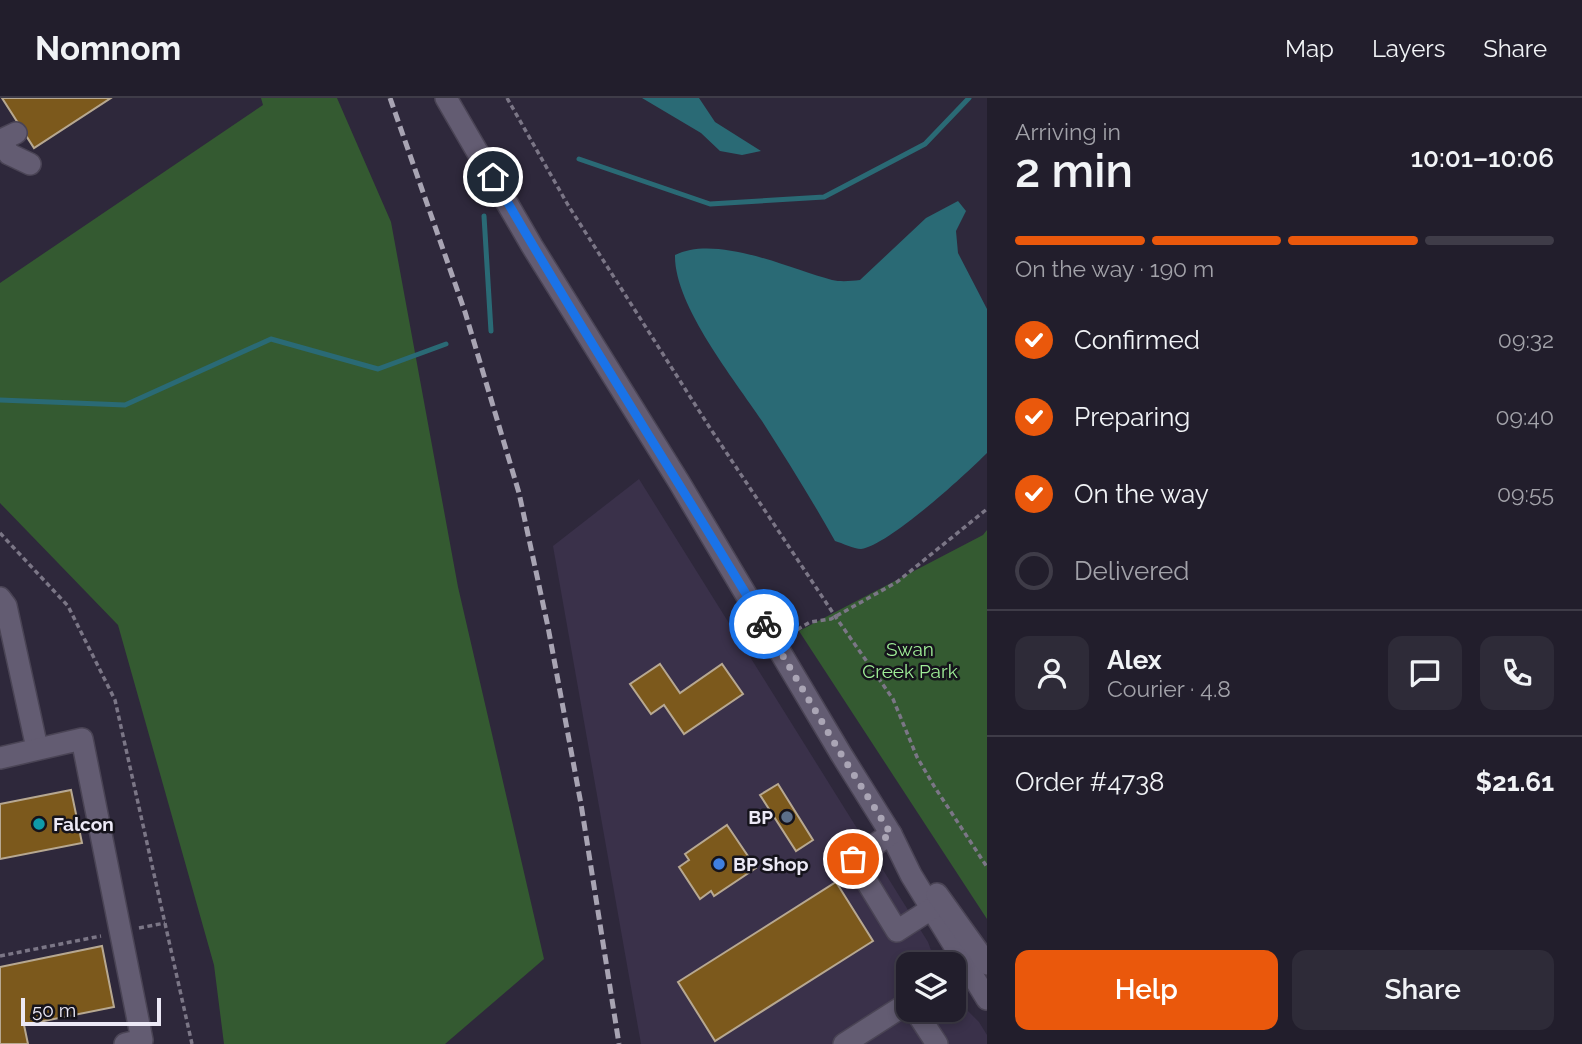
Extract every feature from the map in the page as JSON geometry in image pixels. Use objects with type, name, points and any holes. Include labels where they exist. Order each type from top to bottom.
[{"type":"street","points":[[450,101],[533,246],[680,482],[841,754],[973,965],[987,999]]},
{"type":"street","points":[[4,138],[9,153],[30,164]]},
{"type":"street","points":[[0,598],[6,606],[37,748]]},
{"type":"street","points":[[0,758],[82,739],[142,1040],[125,1044]]},
{"type":"street","points":[[891,834],[853,859],[897,931],[937,906]]},
{"type":"street","points":[[844,1044],[896,1011]]},
{"type":"street","points":[[923,1022],[937,1044]]},
{"type":"path","points":[[507,98],[568,205],[638,316],[835,616],[893,699],[917,757],[987,867]]},
{"type":"path","points":[[776,643],[810,622],[835,616],[897,582],[987,509]]},
{"type":"path","points":[[0,533],[68,606],[115,700],[192,1044]]},
{"type":"path","points":[[0,956],[164,923]]},
{"type":"shaded area","points":[[642,98],[699,98],[715,122],[761,151],[742,155],[720,151],[701,133]]},
{"type":"shaded area","points":[[958,201],[966,211],[956,231],[958,253],[987,309],[987,453],[907,523],[874,545],[861,549],[852,547],[835,541],[762,421],[708,341],[684,296],[677,275],[675,255],[711,248],[754,256],[832,280],[860,280],[926,218]]},
{"type":"shaded area","points":[[639,479],[928,942],[932,952],[896,952],[896,1022],[966,1022],[966,1009],[987,1035],[987,1044],[641,1044],[553,546]]},
{"type":"green space","points":[[261,98],[337,98],[391,222],[458,587],[544,959],[445,1044],[224,1044],[214,965],[118,625],[0,503],[0,283],[263,105]]},
{"type":"green space","name":"Swan Creek Park","points":[[987,530],[987,919],[799,631],[983,535]]},
{"type":"building","points":[[2,98],[111,98],[34,148]]},
{"type":"building","points":[[660,664],[680,693],[722,664],[743,694],[684,734],[664,705],[651,714],[630,684]]},
{"type":"building","name":"BP","points":[[778,784],[813,840],[796,851],[760,795]]},
{"type":"building","name":"Falcon","points":[[71,790],[82,843],[0,859],[0,804]]},
{"type":"building","name":"BP Shop","points":[[727,825],[756,868],[714,896],[711,891],[700,899],[679,867],[689,860],[685,854]]},
{"type":"building","points":[[836,882],[873,941],[715,1041],[678,982]]},
{"type":"building","points":[[102,946],[114,1007],[24,1025],[28,1044],[0,1044],[0,967]]},
{"type":"waterway","points":[[579,159],[710,204],[824,197],[925,144],[969,98]]},
{"type":"waterway","points":[[484,216],[491,331]]},
{"type":"waterway","points":[[0,400],[125,405],[271,339],[378,369],[446,344]]},
{"type":"railway","points":[[390,98],[465,312],[519,493],[548,627],[581,804],[619,1044]]},
{"type":"way so far","points":[[764,624],[891,834],[853,859]]},
{"type":"place","name":"BP","points":[[787,817]]},
{"type":"place","name":"Falcon","points":[[39,824]]},
{"type":"place","name":"BP Shop","points":[[719,864]]},
{"type":"route","points":[[493,177],[764,624]]}]
